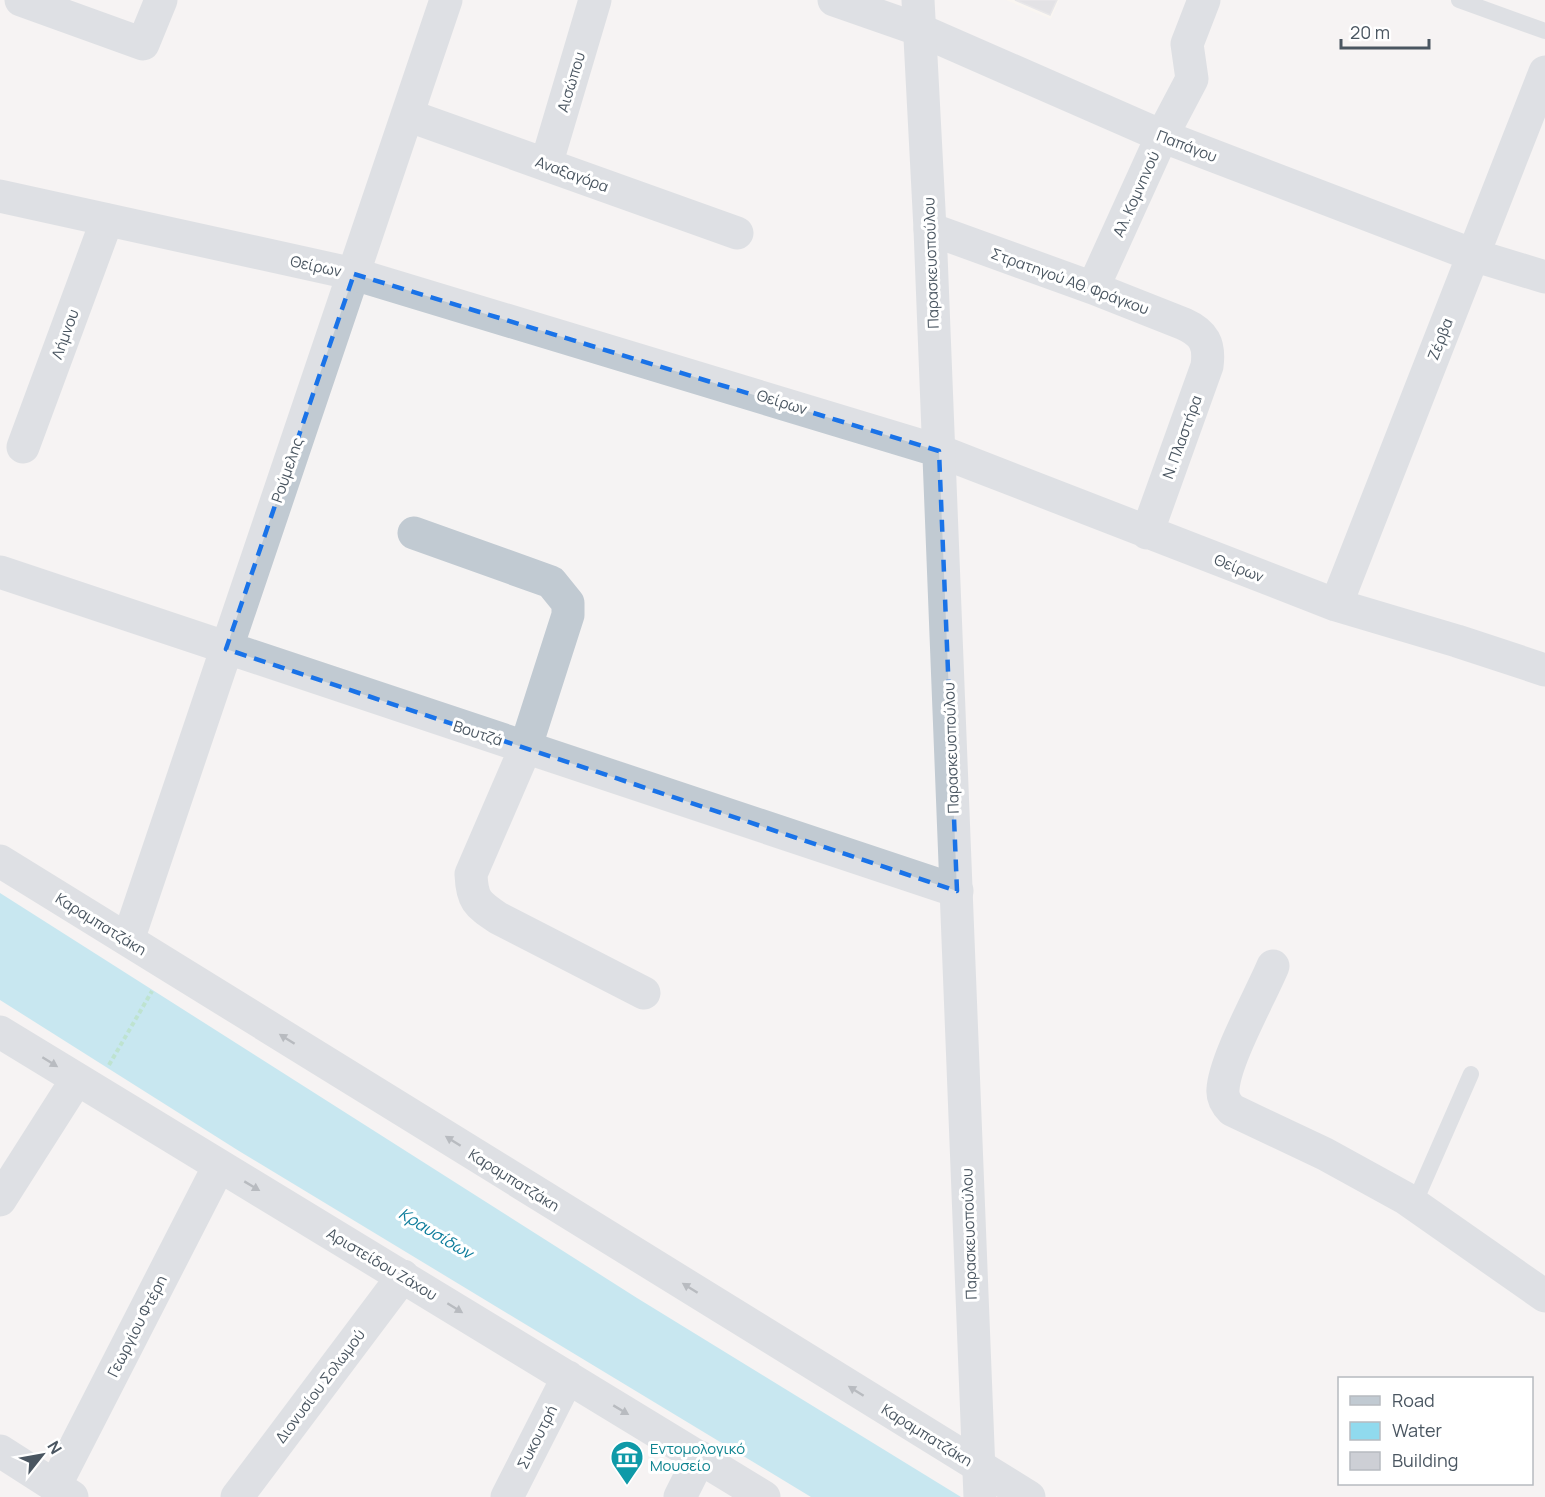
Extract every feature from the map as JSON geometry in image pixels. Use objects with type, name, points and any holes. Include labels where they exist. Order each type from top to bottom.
[{"type":"street","points":[[21,0],[143,44],[161,0]]},
{"type":"street","name":"Ρούμελης","points":[[128,940],[446,0]]},
{"type":"street","name":"Αισώπου","points":[[546,165],[595,0]]},
{"type":"street","name":"Παπάγου","points":[[834,0],[919,15],[1162,136],[1473,255],[1545,277]]},
{"type":"street","name":"Αλ. Κομνηνού","points":[[1093,288],[1162,136],[1192,79],[1187,44],[1204,0]]},
{"type":"street","name":"Παρασκευοπούλου","points":[[919,15],[930,229],[979,1482]]},
{"type":"street","name":"Ζέρβα","points":[[1336,605],[1545,72]]},
{"type":"street","name":"Αναξαγόρα","points":[[407,116],[737,232]]},
{"type":"street","name":"Θείρων","points":[[0,196],[354,274],[939,451],[1336,605],[1545,670]]},
{"type":"street","name":"Λήμνου","points":[[23,447],[107,220]]},
{"type":"street","name":"Στρατηγού Αθ. Φράγκου","points":[[930,229],[1093,288],[1197,330],[1206,340]]},
{"type":"street","name":"Ν. Πλαστήρα","points":[[1147,533],[1207,366],[1209,351],[1206,340]]},
{"type":"street","points":[[414,533],[551,582],[568,603],[568,615],[525,749],[471,874],[472,890],[478,904],[498,918],[644,993]]},
{"type":"street","name":"Βουτζά","points":[[0,572],[226,650],[957,891]]},
{"type":"street","name":"Καραμπατζάκη","points":[[0,861],[128,940],[979,1482],[1029,1497]]},
{"type":"street","points":[[1273,966],[1226,1072],[1223,1091],[1225,1103],[1232,1110],[1325,1154],[1414,1204],[1545,1296]]},
{"type":"street","name":"Αριστείδου Ζάχου","points":[[0,1032],[764,1497]]},
{"type":"street","points":[[0,1200],[77,1079]]},
{"type":"street","name":"Γεωργίου Φτέρη","points":[[63,1492],[219,1166]]},
{"type":"street","name":"Διονυσίου Σολωμού","points":[[237,1497],[403,1276]]},
{"type":"street","name":"Συκουτρή","points":[[507,1497],[568,1377]]},
{"type":"street","points":[[0,1451],[63,1492]]},
{"type":"street","points":[[680,1497],[700,1457]]},
{"type":"lane","points":[[1459,0],[1545,31]]},
{"type":"lane","points":[[1414,1204],[1471,1074]]},
{"type":"path","points":[[107,1068],[154,987]]},
{"type":"highlighted area","points":[[354,274],[939,451],[957,891],[226,649]]},
{"type":"shaded area","points":[[1006,0],[1059,0],[1051,19]]},
{"type":"water","name":"Κραυσίδων","points":[[0,893],[637,1298],[961,1497],[811,1497],[239,1151],[0,1000]]},
{"type":"building","points":[[1015,0],[1057,0],[1050,15]]},
{"type":"place","name":"Εντομολογικό Mουσείο","points":[[627,1486]]}]
